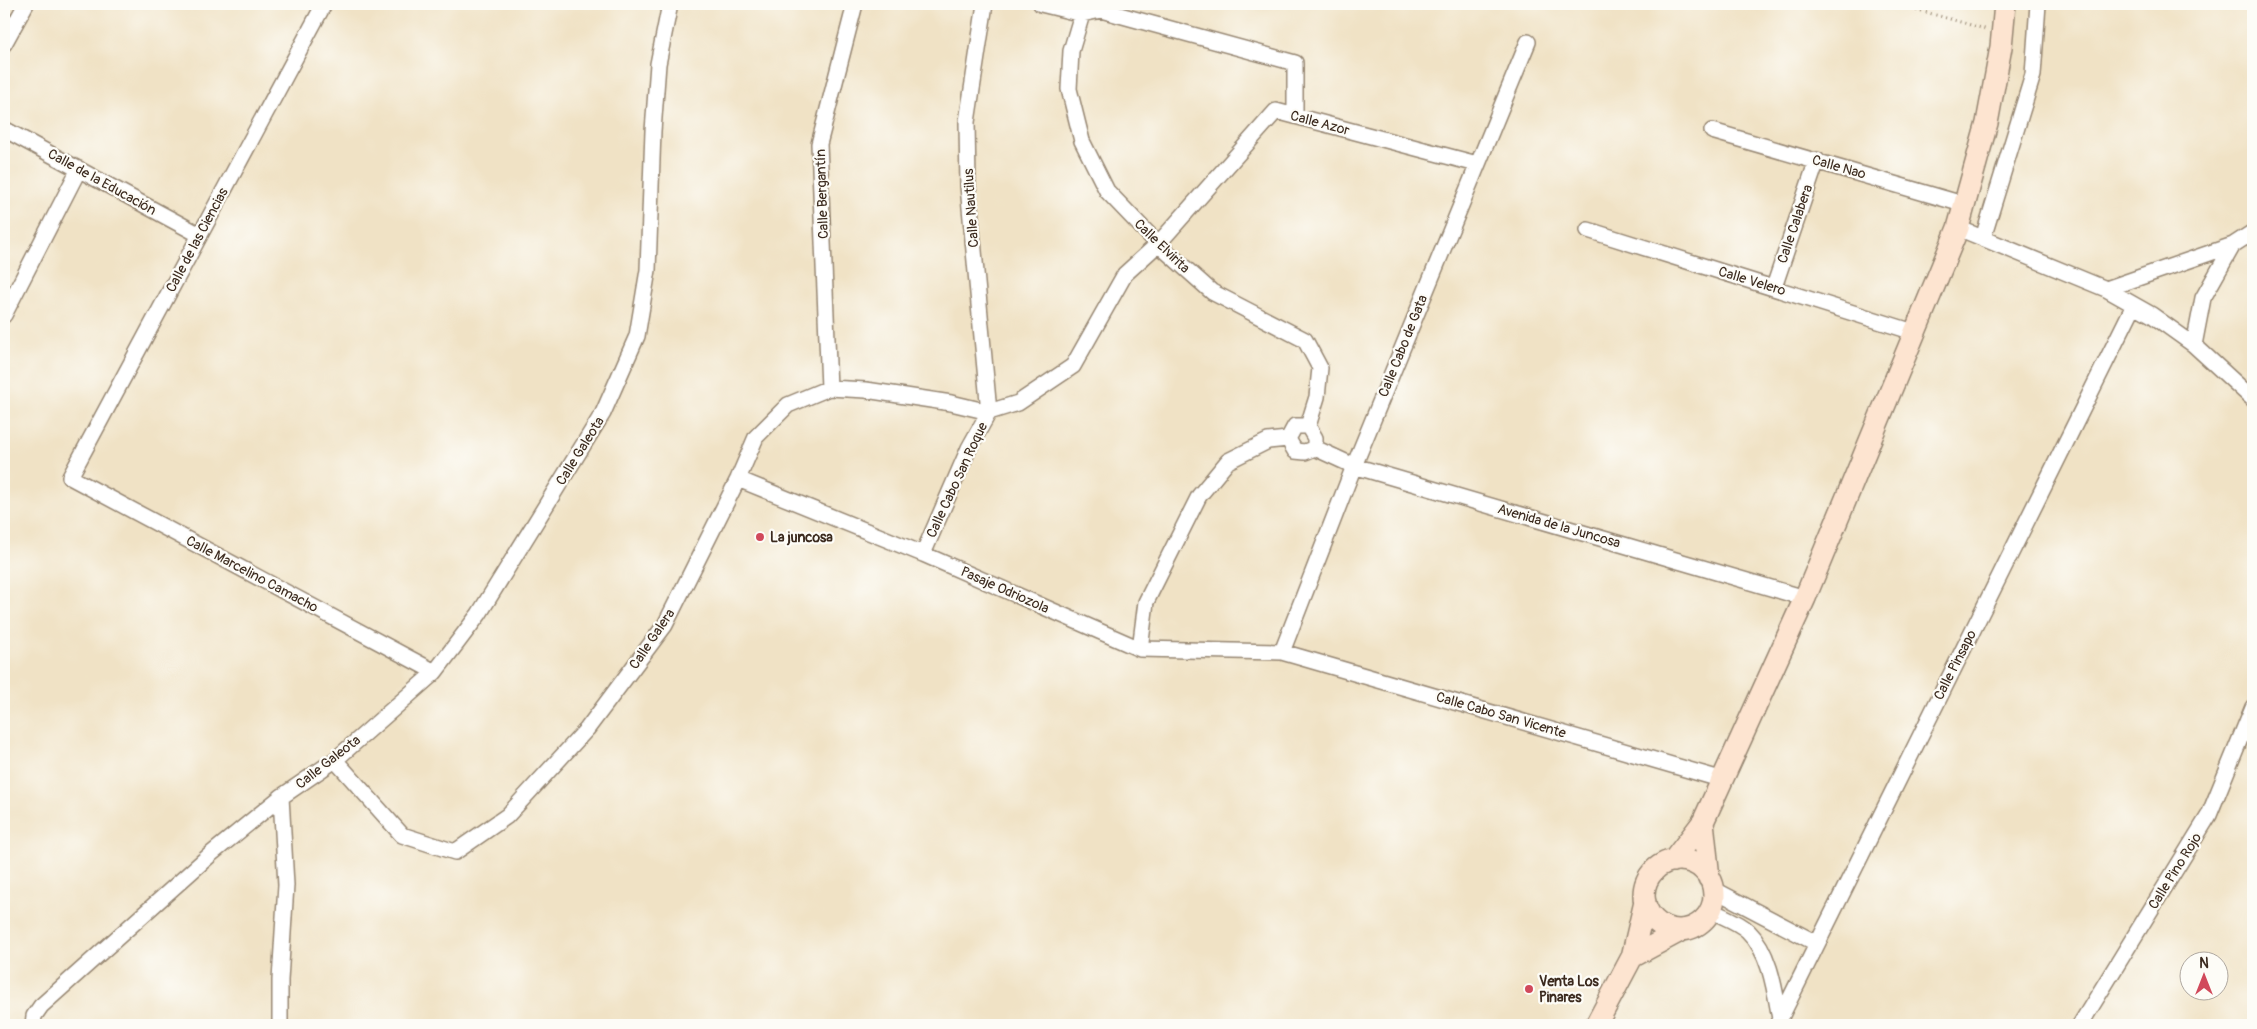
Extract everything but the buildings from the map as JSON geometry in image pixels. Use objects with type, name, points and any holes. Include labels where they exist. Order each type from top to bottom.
[{"type":"street","points":[[4,44],[26,4]]},
{"type":"street","name":"Calle de las Ciencias","points":[[70,477],[324,4]]},
{"type":"street","name":"Calle Galeota","points":[[33,1025],[34,1016],[41,1006],[211,854],[281,797],[335,760],[435,672],[479,614],[603,413],[637,336],[648,270],[653,131],[658,64],[670,4]]},
{"type":"street","name":"Calle Bergantín","points":[[829,388],[820,144],[855,4]]},
{"type":"street","name":"Calle Nautilus","points":[[985,4],[968,122],[968,186],[989,412]]},
{"type":"street","points":[[1041,4],[1082,14],[1101,10],[1295,63],[1296,116]]},
{"type":"street","points":[[1673,861],[1703,822],[1720,779],[1805,598],[1917,333],[1958,228],[1966,205],[1987,123],[2002,34],[2005,4]]},
{"type":"street","points":[[1983,238],[2033,75],[2038,4]]},
{"type":"street","name":"Calle Elvirita","points":[[1082,14],[1071,51],[1069,89],[1082,142],[1107,191],[1158,244],[1212,292],[1304,340],[1320,368],[1317,397],[1308,426]]},
{"type":"street","name":"Calle Cabo de Gata","points":[[1282,652],[1354,466],[1528,42]]},
{"type":"street","name":"Calle Azor","points":[[1158,244],[1276,111],[1478,164]]},
{"type":"street","name":"Calle de la Educación","points":[[4,129],[200,235]]},
{"type":"street","name":"Calle Nao","points":[[1712,131],[1817,160],[1966,205]]},
{"type":"street","name":"Calle Calabera","points":[[1774,287],[1817,160]]},
{"type":"street","points":[[4,315],[78,169]]},
{"type":"street","points":[[1958,228],[2106,289],[2134,305],[2194,346],[2253,399]]},
{"type":"street","name":"Calle Velero","points":[[1588,230],[1917,333]]},
{"type":"street","points":[[2106,289],[2233,245],[2253,232]]},
{"type":"street","name":"Calle Cabo San Roque","points":[[923,554],[969,448],[989,412],[1018,403],[1073,366],[1125,274],[1158,244]]},
{"type":"street","points":[[2194,346],[2204,298],[2233,245]]},
{"type":"street","name":"Calle Pinsapo","points":[[1778,1022],[2134,305]]},
{"type":"street","name":"Calle Galera","points":[[335,760],[402,835],[455,852],[507,816],[587,729],[665,625],[738,480],[756,437],[788,405],[829,388],[866,390],[950,403],[989,412]]},
{"type":"street","points":[[1294,426],[1308,426],[1314,438],[1314,448],[1306,452],[1295,451],[1288,439],[1294,426]]},
{"type":"street","points":[[1140,649],[1146,602],[1199,496],[1228,461],[1268,441],[1288,439]]},
{"type":"street","name":"Avenida de la Juncosa","points":[[1314,448],[1354,466],[1805,598]]},
{"type":"street","name":"Calle Marcelino Camacho","points":[[70,477],[435,672]]},
{"type":"street","name":"Pasaje Odriozola","points":[[738,480],[923,554],[1140,649],[1282,652]]},
{"type":"street","name":"Calle Cabo San Vicente","points":[[1282,652],[1720,779]]},
{"type":"street","name":"Calle Pino Rojo","points":[[2080,1025],[2209,816],[2253,707]]},
{"type":"street","name":"Calle Galeota","points":[[280,1025],[280,980],[286,885],[281,797]]},
{"type":"street","points":[[1632,957],[1682,930],[1694,927],[1703,920],[1710,910],[1711,884],[1703,822]]},
{"type":"street","points":[[1596,1025],[1632,957],[1645,902],[1647,880],[1662,865],[1673,861],[1693,863],[1702,868],[1711,884],[1816,943]]},
{"type":"street","points":[[1645,902],[1648,912],[1656,921],[1669,929],[1682,930]]},
{"type":"street","points":[[1710,910],[1748,931],[1766,960],[1774,986],[1778,1022]]},
{"type":"path","points":[[1897,4],[2002,34]]},
{"type":"place","name":"La juncosa","points":[[760,537]]},
{"type":"place","name":"Venta Los Pinares","points":[[1529,989]]}]
